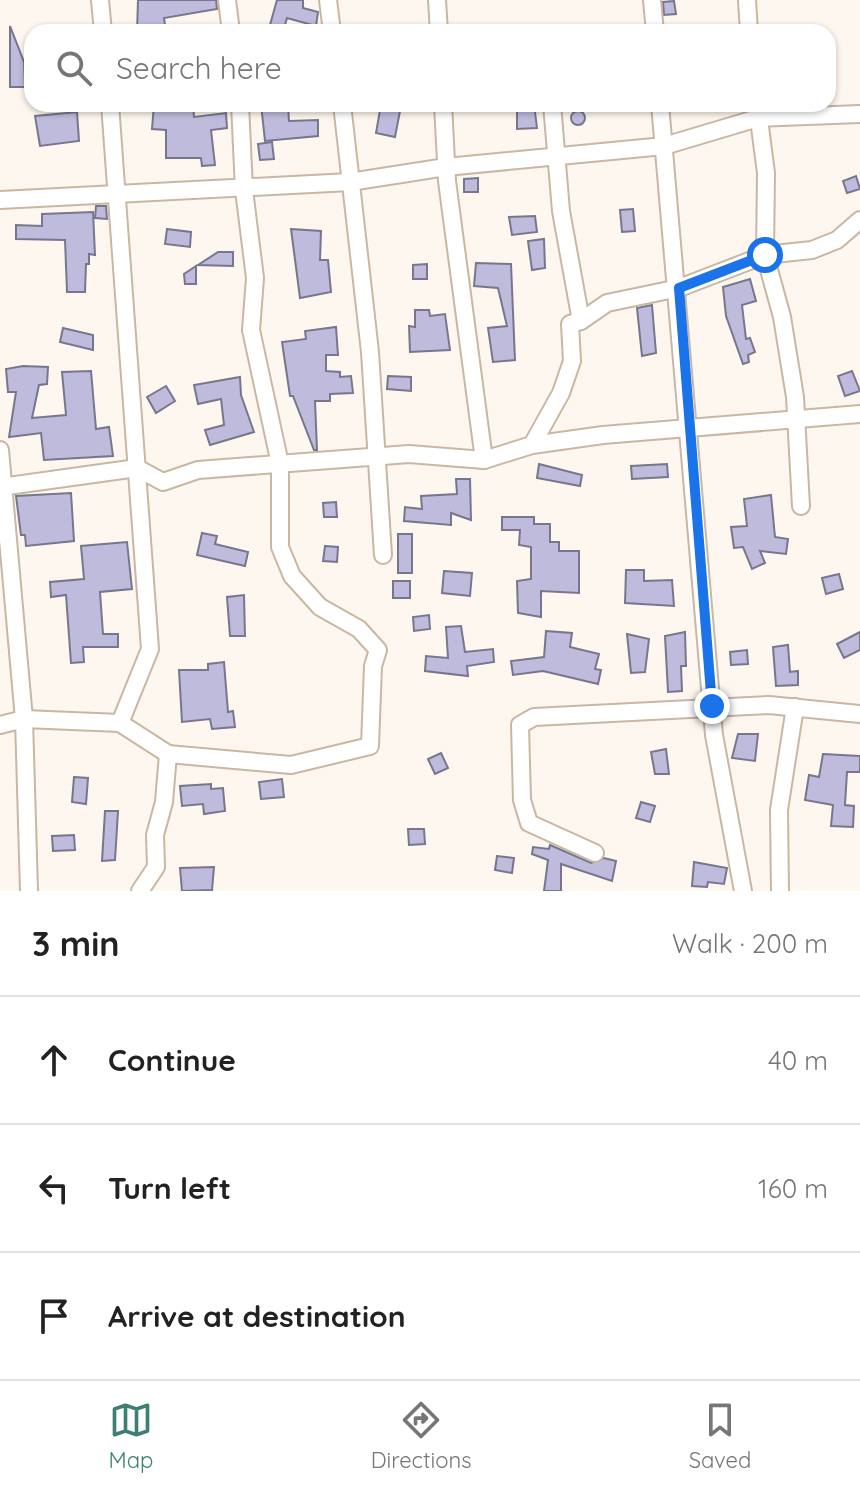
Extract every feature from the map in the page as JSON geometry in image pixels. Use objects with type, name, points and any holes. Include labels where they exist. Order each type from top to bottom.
[{"type":"street","points":[[100,0],[102,24]]},
{"type":"street","points":[[227,0],[230,24]]},
{"type":"street","points":[[328,0],[331,24]]},
{"type":"street","points":[[437,0],[438,24]]},
{"type":"street","points":[[652,0],[654,24]]},
{"type":"street","points":[[747,0],[748,24]]},
{"type":"street","points":[[111,112],[150,649],[120,723]]},
{"type":"street","points":[[0,725],[24,719],[120,723],[168,754],[291,765],[370,746],[373,666],[378,650],[359,629],[320,607],[292,576],[280,547],[280,464],[251,330],[255,278],[244,190],[240,112]]},
{"type":"street","points":[[343,112],[370,352],[383,555]]},
{"type":"street","points":[[443,112],[446,167],[484,460]]},
{"type":"street","points":[[553,112],[561,211],[581,321]]},
{"type":"street","points":[[661,112],[679,288],[712,706],[743,891]]},
{"type":"street","points":[[0,200],[244,190],[350,182],[446,167],[664,146],[755,112]]},
{"type":"street","points":[[758,112],[766,173],[765,255],[782,317],[795,419],[801,506]]},
{"type":"street","points":[[792,112],[860,114]]},
{"type":"street","points":[[532,445],[561,393],[572,361],[570,324],[581,321],[607,303],[679,288],[765,255],[812,250],[837,240],[860,220]]},
{"type":"street","points":[[2,487],[137,468],[163,482],[198,470],[409,454],[484,460],[532,445],[688,427],[860,414]]},
{"type":"street","points":[[0,450],[24,719],[29,891]]},
{"type":"street","points":[[595,853],[529,823],[522,800],[520,725],[534,717],[712,706],[795,707],[860,714]]},
{"type":"street","points":[[780,891],[779,810],[795,707]]},
{"type":"street","points":[[140,891],[156,867],[155,835],[164,802],[168,754]]},
{"type":"building","points":[[138,0],[216,0],[217,9],[164,18],[165,24],[137,24]]},
{"type":"building","points":[[277,0],[303,0],[303,8],[318,12],[316,24],[287,18],[285,24],[270,24]]},
{"type":"building","points":[[674,1],[676,14],[664,15],[663,2]]},
{"type":"building","points":[[10,26],[24,62],[24,87],[10,87]]},
{"type":"building","points":[[77,112],[79,141],[40,146],[35,116]]},
{"type":"building","points":[[153,112],[194,112],[194,117],[226,113],[227,128],[211,130],[215,165],[202,166],[201,158],[166,158],[166,130],[152,129]]},
{"type":"building","points":[[262,112],[288,112],[289,121],[318,120],[318,136],[265,141]]},
{"type":"building","points":[[380,112],[400,112],[395,137],[376,133]]},
{"type":"building","points":[[517,112],[535,112],[537,128],[517,129]]},
{"type":"building","points":[[573,113],[583,113],[583,123],[573,123]]},
{"type":"building","points":[[272,142],[274,159],[260,160],[258,144]]},
{"type":"building","points":[[856,176],[860,189],[847,193],[843,181]]},
{"type":"building","points":[[478,178],[478,192],[464,192],[464,179]]},
{"type":"building","points":[[96,206],[106,206],[107,219],[95,218]]},
{"type":"building","points":[[633,209],[635,231],[622,232],[620,210]]},
{"type":"building","points":[[93,212],[95,255],[89,254],[89,264],[86,264],[85,292],[67,292],[65,240],[16,239],[16,225],[42,226],[42,214]]},
{"type":"building","points":[[535,216],[537,232],[512,235],[509,217]]},
{"type":"building","points":[[167,229],[191,232],[190,247],[165,244]]},
{"type":"building","points":[[291,229],[321,231],[320,260],[328,260],[331,292],[300,298]]},
{"type":"building","points":[[544,239],[545,268],[532,270],[528,241]]},
{"type":"building","points":[[218,252],[233,252],[233,266],[198,265]]},
{"type":"building","points":[[476,263],[511,264],[515,360],[493,362],[488,328],[507,326],[498,288],[474,286]]},
{"type":"building","points":[[427,264],[427,279],[413,279],[413,265]]},
{"type":"building","points":[[196,266],[196,284],[185,284],[184,274]]},
{"type":"building","points":[[750,279],[756,301],[742,305],[746,339],[750,338],[755,352],[748,355],[749,362],[743,364],[726,316],[723,287]]},
{"type":"building","points":[[652,305],[656,353],[642,356],[637,308]]},
{"type":"building","points":[[415,310],[429,310],[430,316],[445,314],[450,350],[410,352],[409,326],[415,327]]},
{"type":"building","points":[[336,327],[338,355],[326,355],[326,371],[340,372],[340,377],[351,376],[353,393],[330,394],[330,401],[315,401],[317,450],[314,450],[293,396],[290,396],[282,342],[306,339],[305,331]]},
{"type":"building","points":[[63,328],[93,335],[93,350],[60,342]]},
{"type":"building","points":[[48,367],[47,384],[39,385],[32,418],[66,415],[62,372],[91,371],[96,429],[109,427],[113,456],[44,460],[41,433],[9,437],[16,392],[8,392],[6,369]]},
{"type":"building","points":[[852,371],[860,391],[845,396],[838,376]]},
{"type":"building","points":[[388,376],[411,377],[411,391],[387,389]]},
{"type":"building","points":[[240,377],[241,395],[254,432],[210,445],[205,430],[224,425],[221,399],[198,404],[194,385]]},
{"type":"building","points":[[166,386],[175,401],[156,413],[147,397]]},
{"type":"building","points":[[539,464],[582,475],[580,486],[537,478]]},
{"type":"building","points":[[667,464],[668,477],[632,479],[631,466]]},
{"type":"building","points":[[456,479],[470,479],[471,520],[451,513],[451,525],[404,521],[405,507],[422,509],[421,496],[457,494]]},
{"type":"building","points":[[71,493],[74,541],[26,546],[25,535],[21,535],[16,496]]},
{"type":"building","points":[[771,495],[775,537],[788,539],[786,554],[760,551],[765,563],[752,569],[743,547],[734,548],[731,527],[747,526],[744,499]]},
{"type":"building","points":[[336,502],[337,517],[324,517],[323,503]]},
{"type":"building","points":[[502,517],[534,517],[534,524],[550,524],[550,542],[559,542],[559,551],[579,551],[579,593],[541,591],[541,617],[518,613],[517,581],[531,579],[531,547],[519,545],[520,530],[502,530]]},
{"type":"building","points":[[202,533],[217,536],[215,544],[248,552],[245,566],[197,555]]},
{"type":"building","points":[[398,534],[412,534],[412,573],[398,573]]},
{"type":"building","points":[[127,542],[132,589],[100,592],[103,634],[118,634],[118,647],[83,647],[84,662],[71,663],[66,595],[51,597],[50,582],[84,579],[81,546]]},
{"type":"building","points":[[325,546],[338,547],[337,562],[323,561]]},
{"type":"building","points":[[626,570],[644,570],[644,581],[672,580],[674,606],[625,603]]},
{"type":"building","points":[[444,571],[472,573],[470,596],[442,593]]},
{"type":"building","points":[[839,574],[843,589],[826,594],[822,578]]},
{"type":"building","points":[[393,581],[410,581],[410,598],[393,598]]},
{"type":"building","points":[[244,595],[245,636],[230,636],[227,597]]},
{"type":"building","points":[[429,615],[430,629],[414,631],[413,617]]},
{"type":"building","points":[[461,626],[465,652],[493,649],[494,662],[467,666],[468,676],[425,671],[426,656],[448,658],[446,627]]},
{"type":"building","points":[[546,631],[572,633],[570,647],[599,654],[595,669],[601,670],[598,684],[543,671],[513,675],[511,661],[544,657]]},
{"type":"building","points":[[685,632],[686,666],[681,666],[682,691],[668,692],[665,636]]},
{"type":"building","points":[[860,632],[860,650],[844,658],[837,644]]},
{"type":"building","points":[[627,634],[649,639],[645,672],[631,673]]},
{"type":"building","points":[[788,645],[790,672],[798,671],[798,685],[776,686],[773,647]]},
{"type":"building","points":[[747,650],[748,664],[731,665],[730,652]]},
{"type":"building","points":[[224,662],[228,712],[233,711],[235,727],[212,729],[210,719],[182,722],[179,670],[208,670],[208,664]]},
{"type":"building","points":[[738,734],[758,734],[755,761],[732,758]]},
{"type":"building","points":[[666,749],[669,774],[655,774],[651,752]]},
{"type":"building","points":[[441,753],[448,768],[435,774],[428,759]]},
{"type":"building","points":[[823,754],[860,756],[860,772],[847,772],[845,805],[854,806],[853,827],[831,826],[833,805],[805,800],[809,775],[819,777]]},
{"type":"building","points":[[74,777],[88,778],[86,804],[72,802]]},
{"type":"building","points":[[282,779],[284,797],[261,799],[259,782]]},
{"type":"building","points":[[211,784],[211,789],[223,788],[225,811],[204,814],[203,804],[182,806],[180,786]]},
{"type":"building","points":[[641,802],[655,806],[650,822],[636,818]]},
{"type":"building","points":[[105,811],[118,811],[115,860],[102,861]]},
{"type":"building","points":[[408,829],[424,829],[425,844],[409,845]]},
{"type":"building","points":[[74,835],[75,850],[53,851],[52,836]]},
{"type":"building","points":[[550,845],[591,863],[604,858],[616,861],[612,881],[561,864],[561,891],[544,891],[548,860],[532,854],[533,847],[549,849]]},
{"type":"building","points":[[497,856],[514,858],[512,873],[495,870]]},
{"type":"building","points":[[694,862],[727,868],[724,884],[708,882],[707,887],[692,886]]},
{"type":"building","points":[[214,867],[212,890],[182,891],[180,868]]},
{"type":"route","points":[[712,706],[679,288],[740,262],[765,255]]}]
